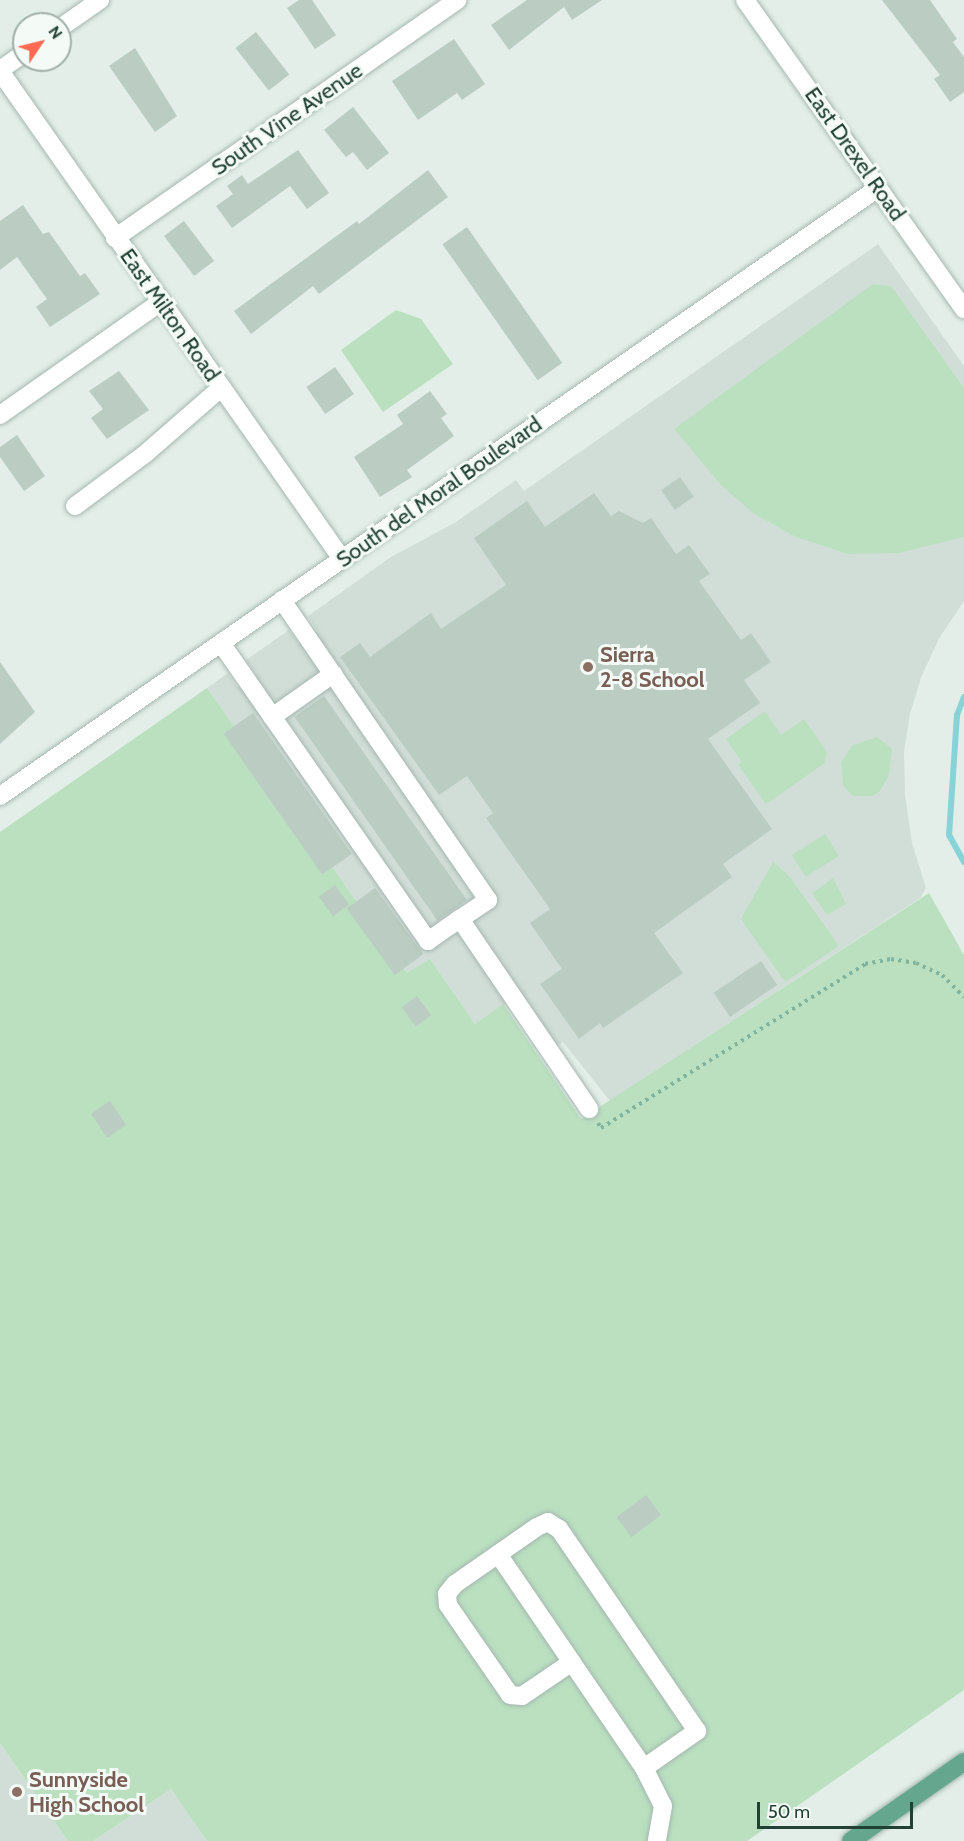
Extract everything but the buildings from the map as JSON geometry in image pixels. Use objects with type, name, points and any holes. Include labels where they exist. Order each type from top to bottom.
[{"type":"main road","points":[[851,1841],[964,1762]]},
{"type":"street","points":[[72,20],[100,0]]},
{"type":"street","name":"South Vine Avenue","points":[[115,238],[458,0]]},
{"type":"street","name":"East Drexel Road","points":[[745,0],[964,309]]},
{"type":"street","name":"East Milton Road","points":[[0,71],[342,559]]},
{"type":"street","name":"South del Moral Boulevard","points":[[0,796],[878,188]]},
{"type":"street","points":[[0,415],[162,302]]},
{"type":"street","points":[[75,507],[145,454],[222,387]]},
{"type":"street","points":[[220,643],[428,941],[488,900],[282,600]]},
{"type":"street","points":[[272,717],[333,674]]},
{"type":"street","points":[[460,919],[589,1110]]},
{"type":"street","points":[[572,1662],[522,1696],[510,1695],[448,1605],[447,1594],[537,1527],[548,1522],[559,1529],[698,1731],[644,1768]]},
{"type":"street","points":[[498,1554],[644,1768],[663,1806],[657,1841]]},
{"type":"path","points":[[589,1110],[601,1128],[865,964],[891,959],[916,963],[942,975],[964,997]]},
{"type":"shaded area","name":"Sierra 2-8 School","points":[[878,244],[964,366],[964,601],[940,637],[922,675],[910,714],[904,752],[905,795],[912,843],[926,888],[920,898],[610,1101],[563,1042],[557,1046],[520,993],[475,1024],[430,959],[408,974],[207,688],[228,673],[237,687],[256,674],[246,660],[289,630],[298,643],[317,631],[308,616],[391,557],[456,522],[516,480],[524,491]]},
{"type":"shaded area","name":"Sunnyside High School","points":[[0,1743],[68,1841],[0,1841]]},
{"type":"shaded area","name":"Sunnyside High School","points":[[171,1789],[207,1841],[93,1841]]},
{"type":"green space","points":[[873,284],[891,286],[964,388],[964,537],[899,553],[848,554],[796,537],[753,513],[723,487],[674,429]]},
{"type":"green space","points":[[396,310],[421,319],[453,364],[383,412],[341,350]]},
{"type":"green space","points":[[207,688],[407,973],[430,959],[475,1024],[503,1004],[581,1119],[929,893],[964,955],[964,1690],[747,1841],[207,1841],[171,1789],[93,1841],[68,1841],[0,1743],[0,832]]},
{"type":"green space","points":[[765,711],[781,735],[804,719],[827,752],[825,763],[766,804],[738,765],[742,762],[726,739]]},
{"type":"green space","points":[[877,737],[892,749],[889,775],[880,791],[872,796],[853,796],[843,786],[841,762],[853,745]]},
{"type":"green space","points":[[825,834],[839,856],[806,877],[792,855]]},
{"type":"green space","points":[[773,862],[790,877],[839,946],[785,982],[741,919]]},
{"type":"green space","points":[[833,878],[846,904],[827,915],[812,893]]},
{"type":"waterway","points":[[964,697],[957,715],[949,835],[964,862]]},
{"type":"place","name":"Sierra 2-8 School","points":[[588,667]]},
{"type":"place","name":"Sunnyside High School","points":[[17,1792]]}]
